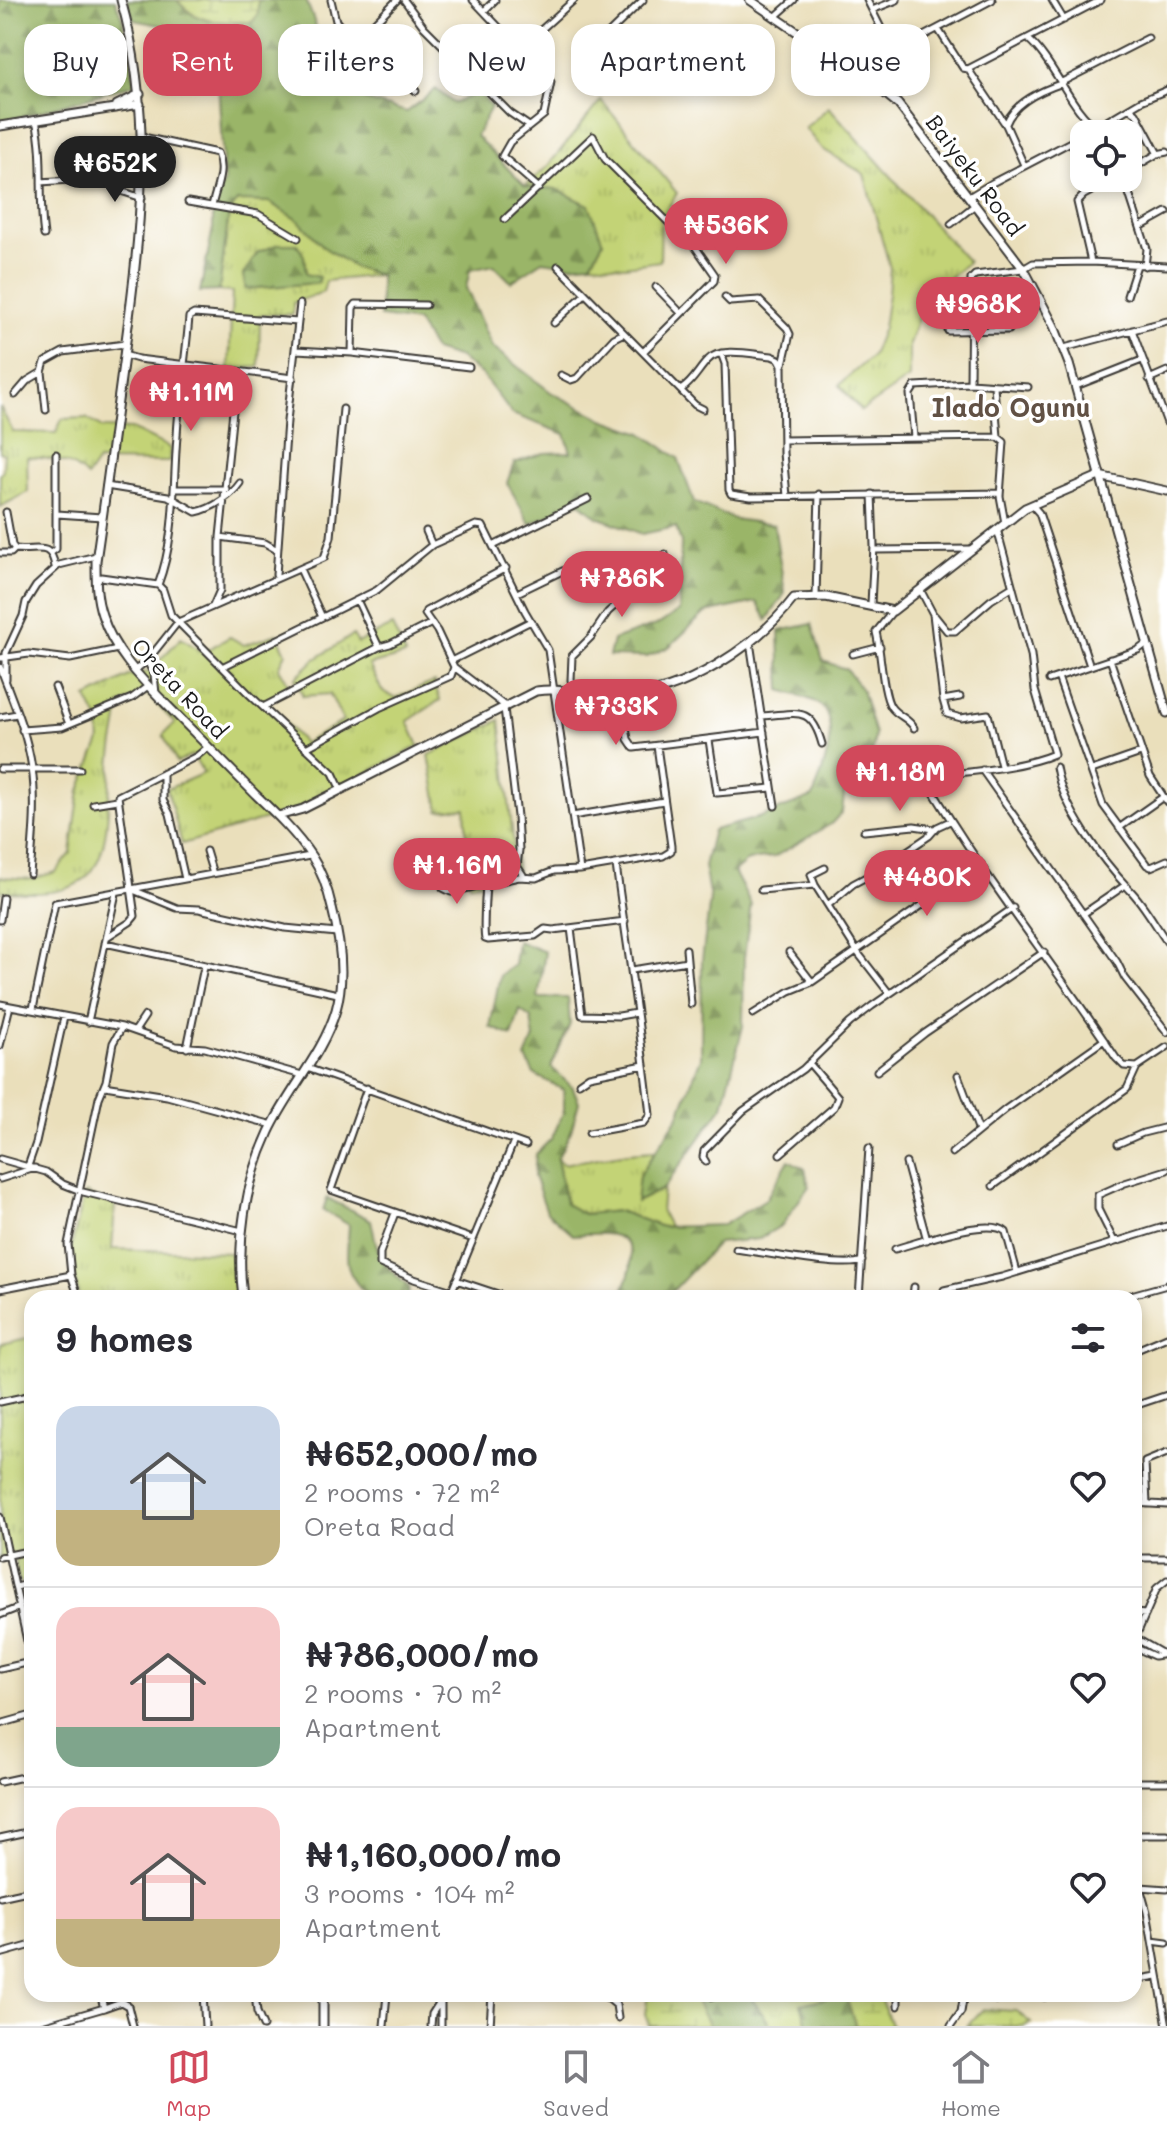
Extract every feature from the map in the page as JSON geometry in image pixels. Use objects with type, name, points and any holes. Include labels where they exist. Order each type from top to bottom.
[{"type":"street","name":"Oreta Road","points":[[121,0],[134,52],[140,94],[143,198],[97,555],[96,581],[102,615],[119,649],[148,686],[278,816],[311,856],[323,877],[337,933],[340,978],[336,1009],[325,1037],[273,1125],[258,1158],[248,1192],[239,1268],[242,1290]]},
{"type":"street","points":[[331,0],[338,24]]},
{"type":"street","points":[[370,24],[397,0]]},
{"type":"street","points":[[404,0],[424,27],[510,113],[529,126]]},
{"type":"street","points":[[473,0],[497,24]]},
{"type":"street","points":[[484,11],[495,0]]},
{"type":"street","points":[[548,24],[574,0]]},
{"type":"street","points":[[618,24],[643,0]]},
{"type":"street","name":"Baiyeku Road","points":[[750,0],[791,28]]},
{"type":"street","points":[[774,17],[794,0]]},
{"type":"street","points":[[867,0],[879,24]]},
{"type":"street","points":[[872,10],[897,0]]},
{"type":"street","points":[[930,33],[992,0]]},
{"type":"street","points":[[1052,0],[1064,20]]},
{"type":"street","points":[[968,69],[1031,40],[1101,0]]},
{"type":"street","points":[[938,29],[1006,125],[1024,165]]},
{"type":"street","points":[[1006,125],[1014,109],[1044,90],[1148,38]]},
{"type":"street","points":[[1031,40],[1062,82],[1083,120]]},
{"type":"street","points":[[1109,120],[1167,90]]},
{"type":"street","points":[[115,106],[140,94]]},
{"type":"street","points":[[539,188],[502,156],[510,142],[544,115],[548,96]]},
{"type":"street","name":"Baiyeku Road","points":[[888,96],[898,104],[1035,286],[1064,348],[1167,713]]},
{"type":"street","points":[[0,126],[140,104]]},
{"type":"street","points":[[1131,109],[1158,154]]},
{"type":"street","points":[[36,120],[40,139],[40,202],[44,235]]},
{"type":"street","points":[[505,219],[593,136],[605,159],[677,231],[687,235],[715,275],[714,281],[643,352]]},
{"type":"street","points":[[143,137],[217,153],[220,177],[212,206]]},
{"type":"street","points":[[969,197],[1070,140]]},
{"type":"street","points":[[1142,163],[1167,152]]},
{"type":"street","points":[[41,182],[143,175]]},
{"type":"street","points":[[111,178],[118,190],[143,198]]},
{"type":"street","points":[[1091,192],[1077,202],[1091,262]]},
{"type":"street","points":[[1126,192],[1147,249],[1145,266]]},
{"type":"street","points":[[188,202],[262,215],[298,238]]},
{"type":"street","points":[[951,224],[975,205]]},
{"type":"street","points":[[1140,227],[1167,212]]},
{"type":"street","points":[[970,383],[972,277],[1023,269],[1033,263],[1167,266]]},
{"type":"street","points":[[1127,296],[1137,265]]},
{"type":"street","points":[[558,266],[695,405],[703,409]]},
{"type":"street","points":[[656,287],[681,313]]},
{"type":"street","points":[[554,323],[585,294]]},
{"type":"street","points":[[725,297],[734,303],[759,300],[787,328],[790,339],[782,365],[787,496]]},
{"type":"street","points":[[276,575],[287,421],[300,304]]},
{"type":"street","points":[[352,353],[353,308],[356,304],[426,305]]},
{"type":"street","points":[[158,585],[164,570],[174,499],[177,433],[190,316],[298,322]]},
{"type":"street","points":[[1064,348],[1167,321]]},
{"type":"street","points":[[948,331],[1009,330]]},
{"type":"street","points":[[1132,330],[1167,423]]},
{"type":"street","points":[[561,375],[571,380],[577,378],[614,338],[624,333]]},
{"type":"street","points":[[46,410],[42,372],[45,362],[61,352],[125,344]]},
{"type":"street","points":[[296,350],[352,353],[469,367]]},
{"type":"street","points":[[682,389],[693,382],[709,358],[721,353],[772,356],[782,365]]},
{"type":"street","points":[[721,353],[725,364],[729,492],[751,497],[1000,493]]},
{"type":"street","points":[[124,355],[293,378]]},
{"type":"street","points":[[1076,386],[1142,360]]},
{"type":"street","points":[[1149,379],[1167,371]]},
{"type":"street","points":[[15,395],[27,381],[42,372]]},
{"type":"street","points":[[213,607],[220,590],[220,537],[237,372]]},
{"type":"street","points":[[914,438],[910,394],[915,386],[970,383],[1028,387]]},
{"type":"street","points":[[994,386],[998,437]]},
{"type":"street","points":[[135,670],[147,661],[178,622],[324,558],[331,537],[343,409]]},
{"type":"street","points":[[783,440],[998,437],[1004,442],[1000,493],[1005,524]]},
{"type":"street","points":[[0,553],[11,553],[15,549],[52,552],[56,549],[56,454]]},
{"type":"street","points":[[914,728],[891,708],[889,702],[877,629],[893,611],[997,529],[1036,504],[1099,476],[1167,491]]},
{"type":"street","points":[[106,486],[174,499],[196,512],[225,497],[240,483]]},
{"type":"street","points":[[174,489],[226,489]]},
{"type":"street","points":[[816,596],[819,494]]},
{"type":"street","points":[[871,604],[874,550],[872,494]]},
{"type":"street","points":[[493,546],[588,499]]},
{"type":"street","points":[[1036,504],[1090,666]]},
{"type":"street","points":[[6,512],[15,549]]},
{"type":"street","points":[[57,514],[102,517]]},
{"type":"street","points":[[222,667],[357,600],[396,576],[406,564],[432,545],[481,525],[486,529],[548,650],[580,870]]},
{"type":"street","points":[[881,777],[982,770],[1054,754],[1035,690],[1031,655],[997,529]]},
{"type":"street","points":[[426,531],[432,545]]},
{"type":"street","points":[[220,537],[265,543],[277,550]]},
{"type":"street","points":[[874,550],[972,549]]},
{"type":"street","points":[[52,552],[56,568]]},
{"type":"street","points":[[575,691],[571,683],[572,656],[591,637],[608,612],[643,581],[665,554]]},
{"type":"street","points":[[6,684],[3,657],[36,586],[52,575],[56,568],[97,555]]},
{"type":"street","points":[[517,593],[583,561]]},
{"type":"street","points":[[506,568],[426,611],[425,616],[452,664],[505,708],[517,816],[517,866],[524,876]]},
{"type":"street","points":[[300,569],[322,617]]},
{"type":"street","points":[[96,581],[101,577],[158,585],[163,590],[171,615],[333,773],[341,790]]},
{"type":"street","points":[[643,581],[677,582]]},
{"type":"street","points":[[921,591],[933,614],[947,631],[955,631],[991,600],[1012,587]]},
{"type":"street","points":[[278,816],[303,809],[536,691],[555,689],[621,696],[643,695],[666,688],[705,670],[750,641],[783,614],[794,598],[816,596],[871,604],[893,611]]},
{"type":"street","points":[[357,600],[379,647]]},
{"type":"street","points":[[933,614],[947,714],[953,718],[988,714],[1001,766]]},
{"type":"street","points":[[452,664],[531,621]]},
{"type":"street","points":[[263,707],[430,624]]},
{"type":"street","points":[[750,641],[775,806]]},
{"type":"street","points":[[853,654],[880,647]]},
{"type":"street","points":[[1049,680],[1147,647]]},
{"type":"street","points":[[3,657],[29,654],[70,659],[119,649]]},
{"type":"street","points":[[1110,659],[1141,753],[1150,776],[1165,800],[1119,828]]},
{"type":"street","points":[[147,661],[154,674],[156,694]]},
{"type":"street","points":[[306,748],[379,708],[451,676],[452,664]]},
{"type":"street","points":[[0,667],[33,770],[30,874]]},
{"type":"street","points":[[1058,677],[1103,805],[1147,865],[1153,867],[1167,860]]},
{"type":"street","points":[[22,730],[69,724],[132,698],[148,686]]},
{"type":"street","points":[[55,687],[69,724]]},
{"type":"street","points":[[621,696],[631,746],[657,746],[764,732]]},
{"type":"street","points":[[943,700],[960,697]]},
{"type":"street","points":[[0,717],[17,714]]},
{"type":"street","points":[[762,716],[806,715],[816,725],[822,744]]},
{"type":"street","points":[[709,740],[717,793],[772,788]]},
{"type":"street","points":[[435,855],[445,891],[460,891],[524,876],[536,878],[554,871],[658,858],[671,851],[657,746]]},
{"type":"street","points":[[106,940],[135,916],[117,800],[120,795],[208,747]]},
{"type":"street","points":[[1092,770],[1141,753]]},
{"type":"street","points":[[1056,767],[1059,783],[1083,828],[1167,942]]},
{"type":"street","points":[[0,769],[80,769]]},
{"type":"street","points":[[982,770],[1036,843],[1125,978],[1167,1032]]},
{"type":"street","points":[[163,773],[163,800],[170,814],[185,879]]},
{"type":"street","points":[[924,776],[989,879],[1013,908],[1104,1040],[1121,1063],[1137,1067]]},
{"type":"street","points":[[93,804],[117,800]]},
{"type":"street","points":[[572,816],[664,801]]},
{"type":"street","points":[[828,905],[853,884],[950,821]]},
{"type":"street","points":[[864,831],[914,826],[934,829]]},
{"type":"street","points":[[206,851],[213,874]]},
{"type":"street","points":[[33,1009],[55,903],[311,856]]},
{"type":"street","points":[[753,1014],[790,991],[812,982],[981,864]]},
{"type":"street","points":[[589,1133],[648,1121],[650,1115],[616,865]]},
{"type":"street","points":[[825,868],[811,875],[815,885],[857,951],[889,993]]},
{"type":"street","points":[[761,890],[815,885]]},
{"type":"street","points":[[486,886],[485,939],[532,937],[545,929],[626,921]]},
{"type":"street","points":[[1083,914],[1124,886]]},
{"type":"street","points":[[132,890],[183,909],[199,909],[285,928],[337,933]]},
{"type":"street","points":[[88,1022],[116,893]]},
{"type":"street","points":[[0,920],[3,898]]},
{"type":"street","points":[[706,1162],[704,1151],[724,1128],[809,1063],[850,1023],[1013,908]]},
{"type":"street","points":[[571,928],[582,1015],[636,1013]]},
{"type":"street","points":[[106,940],[204,967],[338,994]]},
{"type":"street","points":[[686,949],[691,1004]]},
{"type":"street","points":[[789,952],[812,982]]},
{"type":"street","points":[[877,1071],[925,1033],[1044,952]]},
{"type":"street","points":[[632,970],[687,961]]},
{"type":"street","points":[[187,1048],[204,967]]},
{"type":"street","points":[[0,1004],[122,1027],[187,1048],[211,1050],[367,1088],[526,1145]]},
{"type":"street","points":[[0,1046],[10,1006]]},
{"type":"street","points":[[135,1031],[145,1016]]},
{"type":"street","points":[[32,1167],[64,1017]]},
{"type":"street","points":[[76,1290],[71,1275],[68,1244],[99,1098],[105,1086],[113,1043],[122,1027]]},
{"type":"street","points":[[952,1153],[1006,1109],[1104,1040]]},
{"type":"street","points":[[993,1186],[1127,1089],[1137,1067],[1167,1047]]},
{"type":"street","points":[[780,1154],[834,1107],[838,1097],[809,1063]]},
{"type":"street","points":[[579,1083],[589,1076],[644,1065]]},
{"type":"street","points":[[958,1075],[979,1131]]},
{"type":"street","points":[[105,1086],[167,1096],[273,1125]]},
{"type":"street","points":[[367,1088],[331,1190],[473,1239]]},
{"type":"street","points":[[1118,1144],[1167,1127]]},
{"type":"street","points":[[452,1290],[514,1141]]},
{"type":"street","points":[[859,1290],[869,1148]]},
{"type":"street","points":[[0,1159],[32,1167],[80,1191],[242,1231]]},
{"type":"street","points":[[906,1163],[927,1240]]},
{"type":"street","points":[[0,1179],[32,1167]]},
{"type":"street","points":[[1114,1242],[1097,1206],[1098,1195],[1167,1170]]},
{"type":"street","points":[[386,1209],[390,1222]]},
{"type":"street","points":[[395,1213],[379,1258],[380,1264],[449,1290]]},
{"type":"street","points":[[895,1249],[982,1226],[1000,1227],[1006,1232],[1017,1272]]},
{"type":"street","points":[[944,1290],[1017,1272],[1167,1226]]},
{"type":"street","points":[[736,1249],[860,1264]]},
{"type":"street","points":[[0,1289],[71,1275]]},
{"type":"street","points":[[456,1280],[485,1290]]},
{"type":"street","points":[[1142,1292],[1167,1285]]},
{"type":"street","points":[[1142,1348],[1167,1337]]},
{"type":"street","points":[[1142,1403],[1167,1395]]},
{"type":"street","points":[[0,1402],[24,1397]]},
{"type":"street","points":[[1147,1504],[1145,1462],[1167,1453]]},
{"type":"street","points":[[1142,1504],[1167,1505]]},
{"type":"street","points":[[0,1517],[24,1620]]},
{"type":"street","points":[[0,1557],[24,1552]]},
{"type":"street","points":[[1142,1558],[1167,1558]]},
{"type":"street","points":[[1142,1624],[1157,1588],[1167,1580]]},
{"type":"street","points":[[16,1587],[24,1585]]},
{"type":"street","points":[[0,1615],[20,1607]]},
{"type":"street","points":[[1142,1614],[1146,1614]]},
{"type":"street","points":[[1142,1645],[1166,1654]]},
{"type":"street","points":[[0,1669],[24,1664]]},
{"type":"street","points":[[0,1724],[24,1718]]},
{"type":"street","points":[[0,1782],[24,1777]]},
{"type":"street","points":[[1142,1782],[1167,1782]]},
{"type":"street","points":[[0,1838],[24,1833]]},
{"type":"street","points":[[1142,1835],[1167,1835]]},
{"type":"street","points":[[1142,1887],[1167,1889]]},
{"type":"street","points":[[0,1897],[24,1892]]},
{"type":"street","points":[[1142,1896],[1157,1976],[1164,1994],[1167,2026]]},
{"type":"street","points":[[1152,1941],[1167,1943]]},
{"type":"street","points":[[0,1954],[24,1947]]},
{"type":"street","points":[[1142,1979],[1157,1976]]},
{"type":"street","points":[[102,2002],[104,2008]]},
{"type":"street","points":[[204,2002],[205,2026]]},
{"type":"street","points":[[256,2002],[263,2026]]},
{"type":"street","points":[[323,2002],[323,2026]]},
{"type":"street","points":[[384,2026],[386,2002]]},
{"type":"street","points":[[431,2026],[432,2014],[440,2002]]},
{"type":"street","points":[[440,2002],[441,2026]]},
{"type":"street","points":[[490,2026],[492,2002]]},
{"type":"street","points":[[612,2002],[618,2018]]},
{"type":"street","points":[[951,2026],[961,2012],[963,2002]]},
{"type":"street","points":[[42,2026],[125,2003],[133,2026]]},
{"type":"green space","points":[[0,0],[115,0],[123,24],[24,24],[24,96],[93,96],[0,123]]},
{"type":"green space","points":[[127,0],[306,0],[315,24],[278,24],[278,96],[362,96],[365,100],[407,112],[436,89],[439,96],[444,96],[453,103],[471,96],[482,96],[491,107],[476,136],[525,186],[556,189],[589,205],[603,242],[591,263],[570,265],[543,261],[511,282],[494,265],[470,270],[466,288],[492,347],[552,393],[603,419],[642,433],[678,458],[694,502],[734,519],[774,525],[785,593],[767,620],[757,602],[705,613],[669,647],[647,657],[609,656],[613,640],[659,624],[679,611],[681,543],[676,527],[642,534],[598,517],[579,502],[530,524],[507,483],[514,463],[544,453],[571,452],[565,434],[512,414],[481,374],[460,358],[434,350],[417,322],[380,317],[380,275],[356,268],[325,248],[299,221],[269,202],[237,201],[229,213],[219,291],[200,292],[213,228],[213,203],[224,182],[219,96],[262,96],[262,24],[155,24],[134,20]]},
{"type":"green space","points":[[177,0],[258,0],[258,15],[252,22],[211,21],[193,14]]},
{"type":"green space","points":[[127,43],[135,84],[127,86]]},
{"type":"green space","points":[[601,100],[677,193],[661,220],[660,261],[625,266],[591,263],[603,242],[525,186],[547,167]]},
{"type":"green space","points":[[829,107],[968,262],[925,298],[909,344],[909,378],[861,411],[839,385],[872,356],[883,328],[890,268],[864,174],[821,148],[805,128]]},
{"type":"green space","points":[[238,200],[269,202],[299,221],[325,248],[356,268],[380,275],[326,281],[323,292],[293,303],[293,314],[260,315],[259,367],[229,369],[232,292],[219,291],[229,213]],"holes":[[[258,252],[304,256],[306,274],[318,282],[246,289],[243,275]]]},
{"type":"green space","points":[[279,244],[297,244],[304,256],[306,274],[319,277],[318,283],[246,289],[243,275],[258,252]]},
{"type":"green space","points":[[0,407],[13,432],[56,433],[62,419],[86,418],[102,428],[132,429],[170,448],[169,462],[98,461],[87,477],[67,463],[27,457],[28,492],[0,507],[0,474],[4,454],[0,452]]},
{"type":"green space","points":[[812,624],[823,661],[846,669],[862,690],[875,734],[870,771],[847,774],[842,812],[831,824],[774,857],[748,860],[734,872],[751,904],[744,957],[743,1026],[723,1106],[663,1189],[636,1202],[639,1176],[678,1117],[701,1058],[702,960],[710,899],[704,866],[713,830],[758,818],[813,797],[825,762],[830,734],[825,711],[813,701],[781,690],[779,631]]},
{"type":"green space","points":[[392,626],[406,655],[369,665],[382,691],[395,698],[434,682],[440,700],[408,721],[419,746],[293,811],[182,844],[167,789],[204,773],[192,755],[177,763],[163,735],[175,723],[146,693],[120,705],[107,826],[94,867],[82,881],[63,890],[36,893],[0,891],[0,877],[32,879],[56,872],[71,853],[80,790],[100,741],[98,719],[87,698],[129,676],[149,671],[181,638],[203,652],[230,637],[244,645],[277,634],[286,653],[279,667],[291,689],[265,701],[304,743],[343,721],[330,694],[303,696],[295,678],[314,660],[353,635],[358,643]]},
{"type":"green space","points":[[500,720],[517,875],[470,884],[465,808],[439,810],[429,755]]},
{"type":"green space","points":[[517,941],[545,952],[538,998],[568,998],[570,1024],[551,1067],[573,1088],[579,1102],[571,1131],[557,1159],[566,1204],[584,1214],[619,1211],[662,1227],[723,1225],[766,1199],[789,1160],[805,1169],[809,1186],[782,1225],[759,1239],[718,1243],[674,1290],[623,1290],[631,1258],[625,1242],[605,1234],[573,1235],[547,1212],[534,1176],[536,1154],[552,1138],[564,1111],[564,1090],[534,1074],[526,1058],[534,1038],[531,1018],[520,1010],[512,1036],[490,1027],[500,975],[514,965]]},
{"type":"green space","points":[[655,1151],[639,1176],[637,1201],[663,1189],[661,1211],[669,1226],[662,1227],[619,1211],[584,1214],[566,1204],[557,1159],[563,1164]]},
{"type":"green space","points":[[85,1193],[115,1205],[112,1249],[230,1253],[237,1290],[77,1290],[70,1251]]},
{"type":"green space","points":[[327,1198],[371,1220],[382,1259],[409,1290],[363,1290],[354,1280],[348,1265],[349,1225],[323,1210]]},
{"type":"green space","points":[[24,1339],[24,1581],[19,1583],[14,1555],[0,1558],[0,1344]]},
{"type":"green space","points":[[647,2002],[696,2002],[709,2026],[649,2026],[645,2014]]},
{"type":"green space","points":[[696,2002],[754,2002],[771,2026],[709,2026]]},
{"type":"green space","points":[[754,2002],[810,2002],[802,2004],[809,2025],[771,2026]]},
{"type":"green space","points":[[848,2002],[856,2026],[807,2026],[801,2004]]},
{"type":"green space","points":[[848,2002],[882,2002],[892,2026],[856,2026]]},
{"type":"green space","points":[[983,2009],[1016,2011],[1031,2023],[1024,2026],[967,2026]]},
{"type":"district","name":"Ilado Ogunu","points":[[1011,407]]}]
